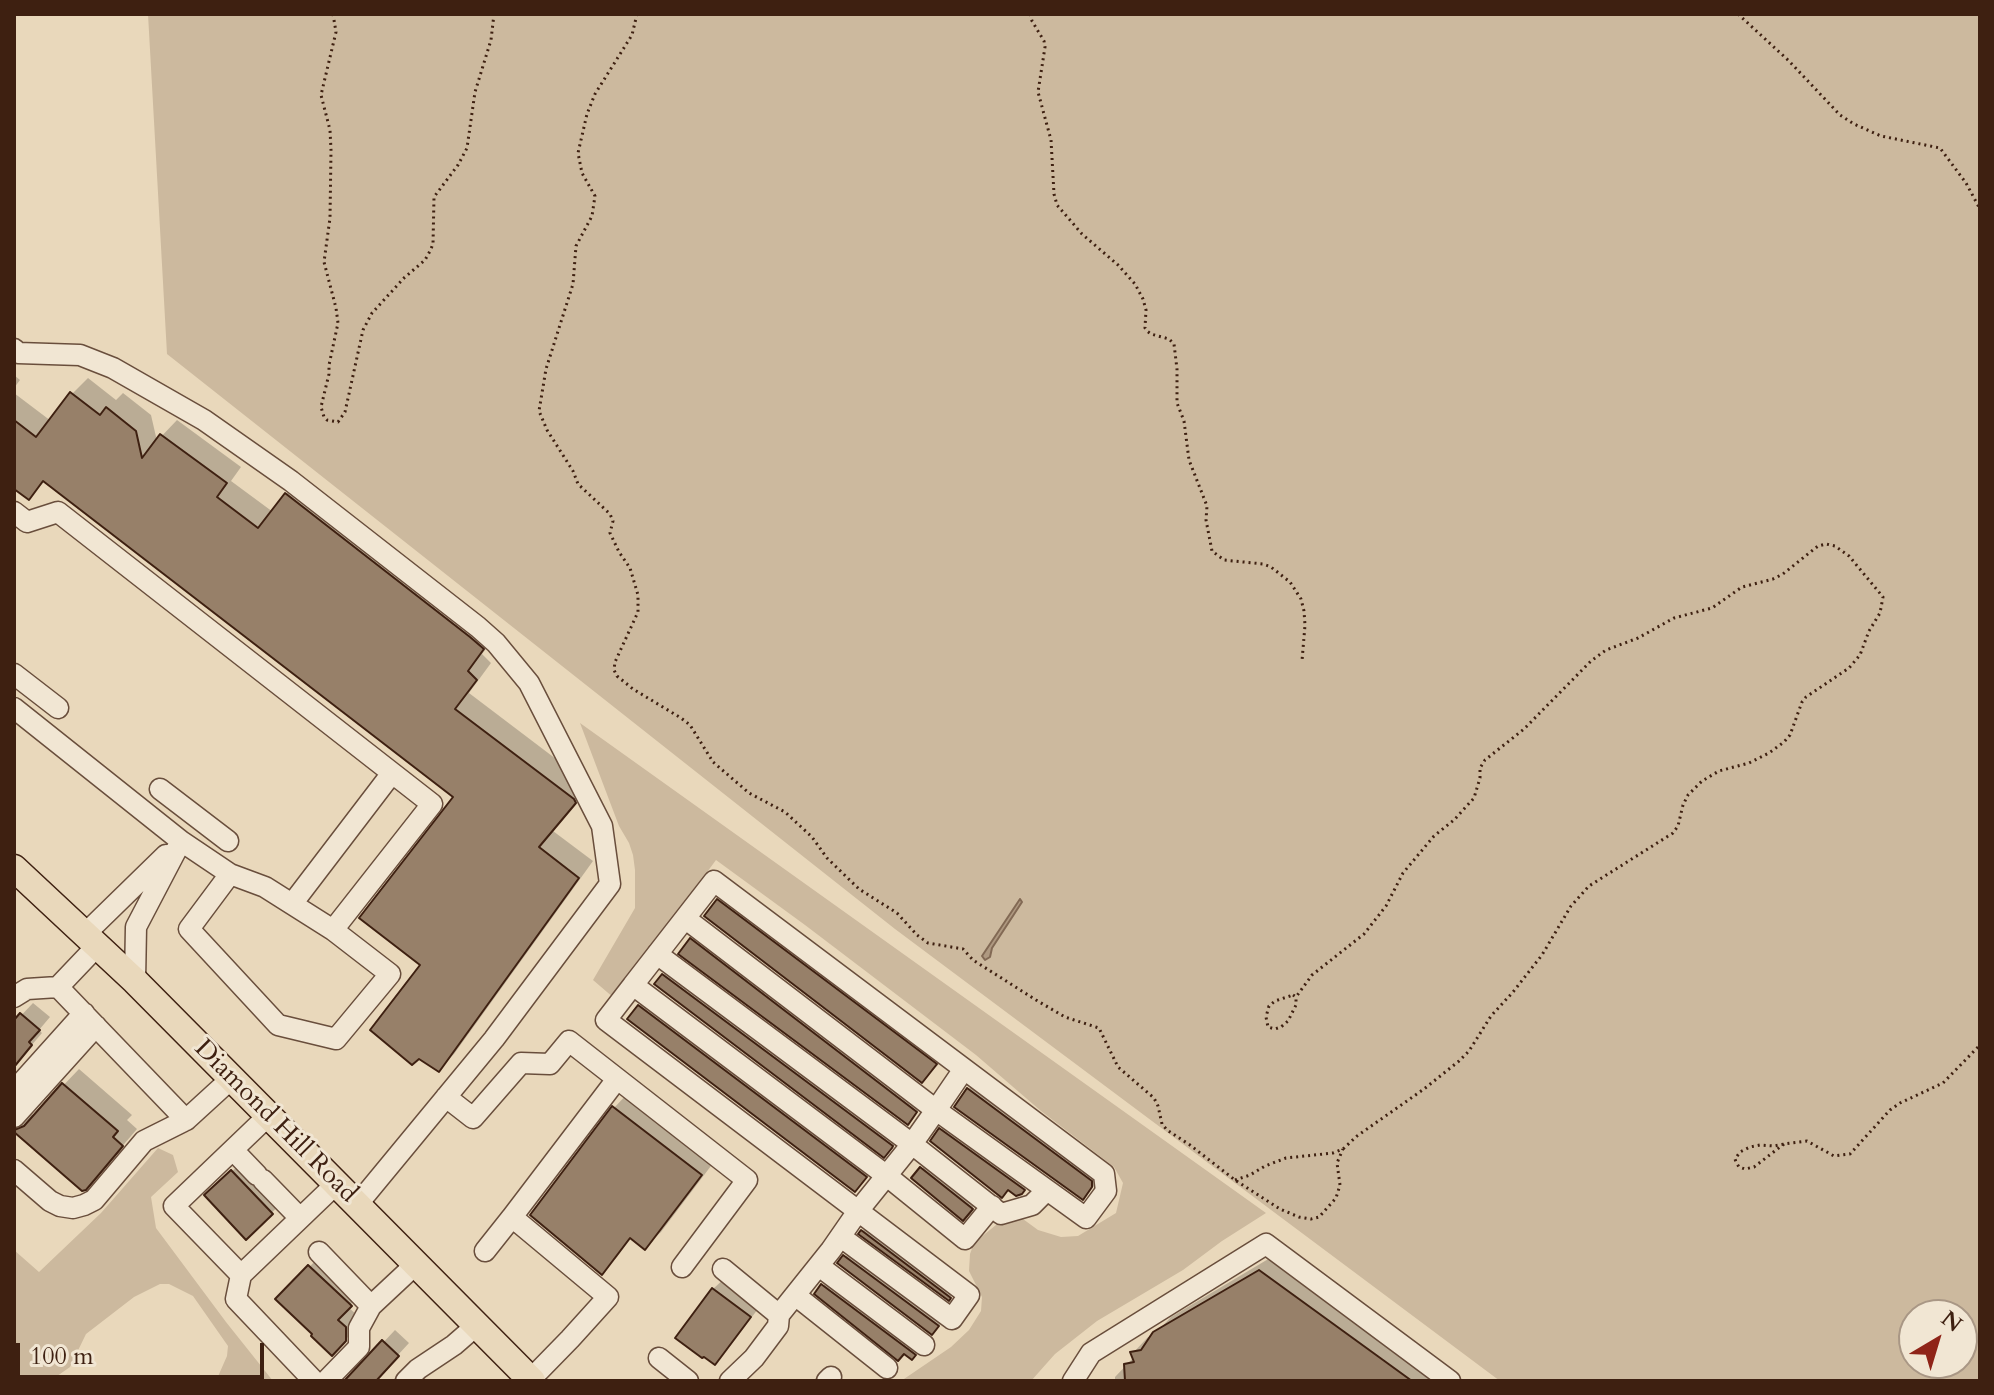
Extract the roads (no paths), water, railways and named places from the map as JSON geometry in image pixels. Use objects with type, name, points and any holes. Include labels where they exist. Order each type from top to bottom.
[{"type":"main road","name":"Diamond Hill Road","points":[[14,868],[135,981],[530,1381]]},
{"type":"lane","points":[[14,349],[18,353],[80,355],[113,368],[204,420],[291,481],[478,627],[496,643],[529,683],[602,826],[610,884],[494,1039],[357,1205]]},
{"type":"lane","points":[[14,512],[27,522],[58,512],[432,804],[333,930]]},
{"type":"lane","points":[[14,674],[58,708]]},
{"type":"lane","points":[[14,708],[181,841],[230,874],[265,887],[333,930],[390,974],[336,1039],[278,1025],[189,929],[230,874]]},
{"type":"lane","points":[[292,904],[392,773]]},
{"type":"lane","points":[[160,789],[228,841]]},
{"type":"lane","points":[[58,987],[92,940],[181,841]]},
{"type":"lane","points":[[135,981],[136,927],[181,841]]},
{"type":"lane","points":[[686,919],[936,1110],[1086,1218],[1106,1191],[1104,1174],[714,881],[606,1020],[969,1295],[952,1319],[841,1237]]},
{"type":"lane","points":[[657,954],[1001,1214],[1032,1205],[1047,1190]]},
{"type":"lane","points":[[633,985],[887,1176],[965,1239],[992,1206]]},
{"type":"lane","points":[[14,997],[27,989],[58,987],[186,1120]]},
{"type":"lane","points":[[14,1091],[90,1020]]},
{"type":"lane","points":[[14,1117],[90,1020]]},
{"type":"lane","points":[[446,1097],[473,1118],[521,1063],[550,1064],[569,1041],[747,1180],[682,1267]]},
{"type":"lane","points":[[730,1381],[754,1358],[778,1326],[779,1315],[912,1144],[964,1069]]},
{"type":"lane","points":[[14,1170],[60,1206],[73,1208],[84,1205],[94,1200],[144,1141],[186,1120],[232,1078]]},
{"type":"lane","points":[[485,1251],[617,1079]]},
{"type":"lane","points":[[241,1275],[174,1206],[269,1115]]},
{"type":"lane","points":[[233,1150],[300,1218]]},
{"type":"lane","points":[[314,1381],[236,1299],[241,1275],[336,1184]]},
{"type":"lane","points":[[512,1217],[608,1297],[530,1381]]},
{"type":"lane","points":[[1073,1381],[1091,1353],[1266,1244],[1450,1381]]},
{"type":"lane","points":[[319,1252],[371,1306]]},
{"type":"lane","points":[[326,1381],[359,1347],[359,1328],[371,1306],[416,1264]]},
{"type":"lane","points":[[819,1266],[924,1345]]},
{"type":"lane","points":[[723,1269],[779,1315]]},
{"type":"lane","points":[[795,1295],[887,1368]]},
{"type":"lane","points":[[406,1381],[477,1325]]},
{"type":"lane","points":[[659,1358],[688,1381]]}]
